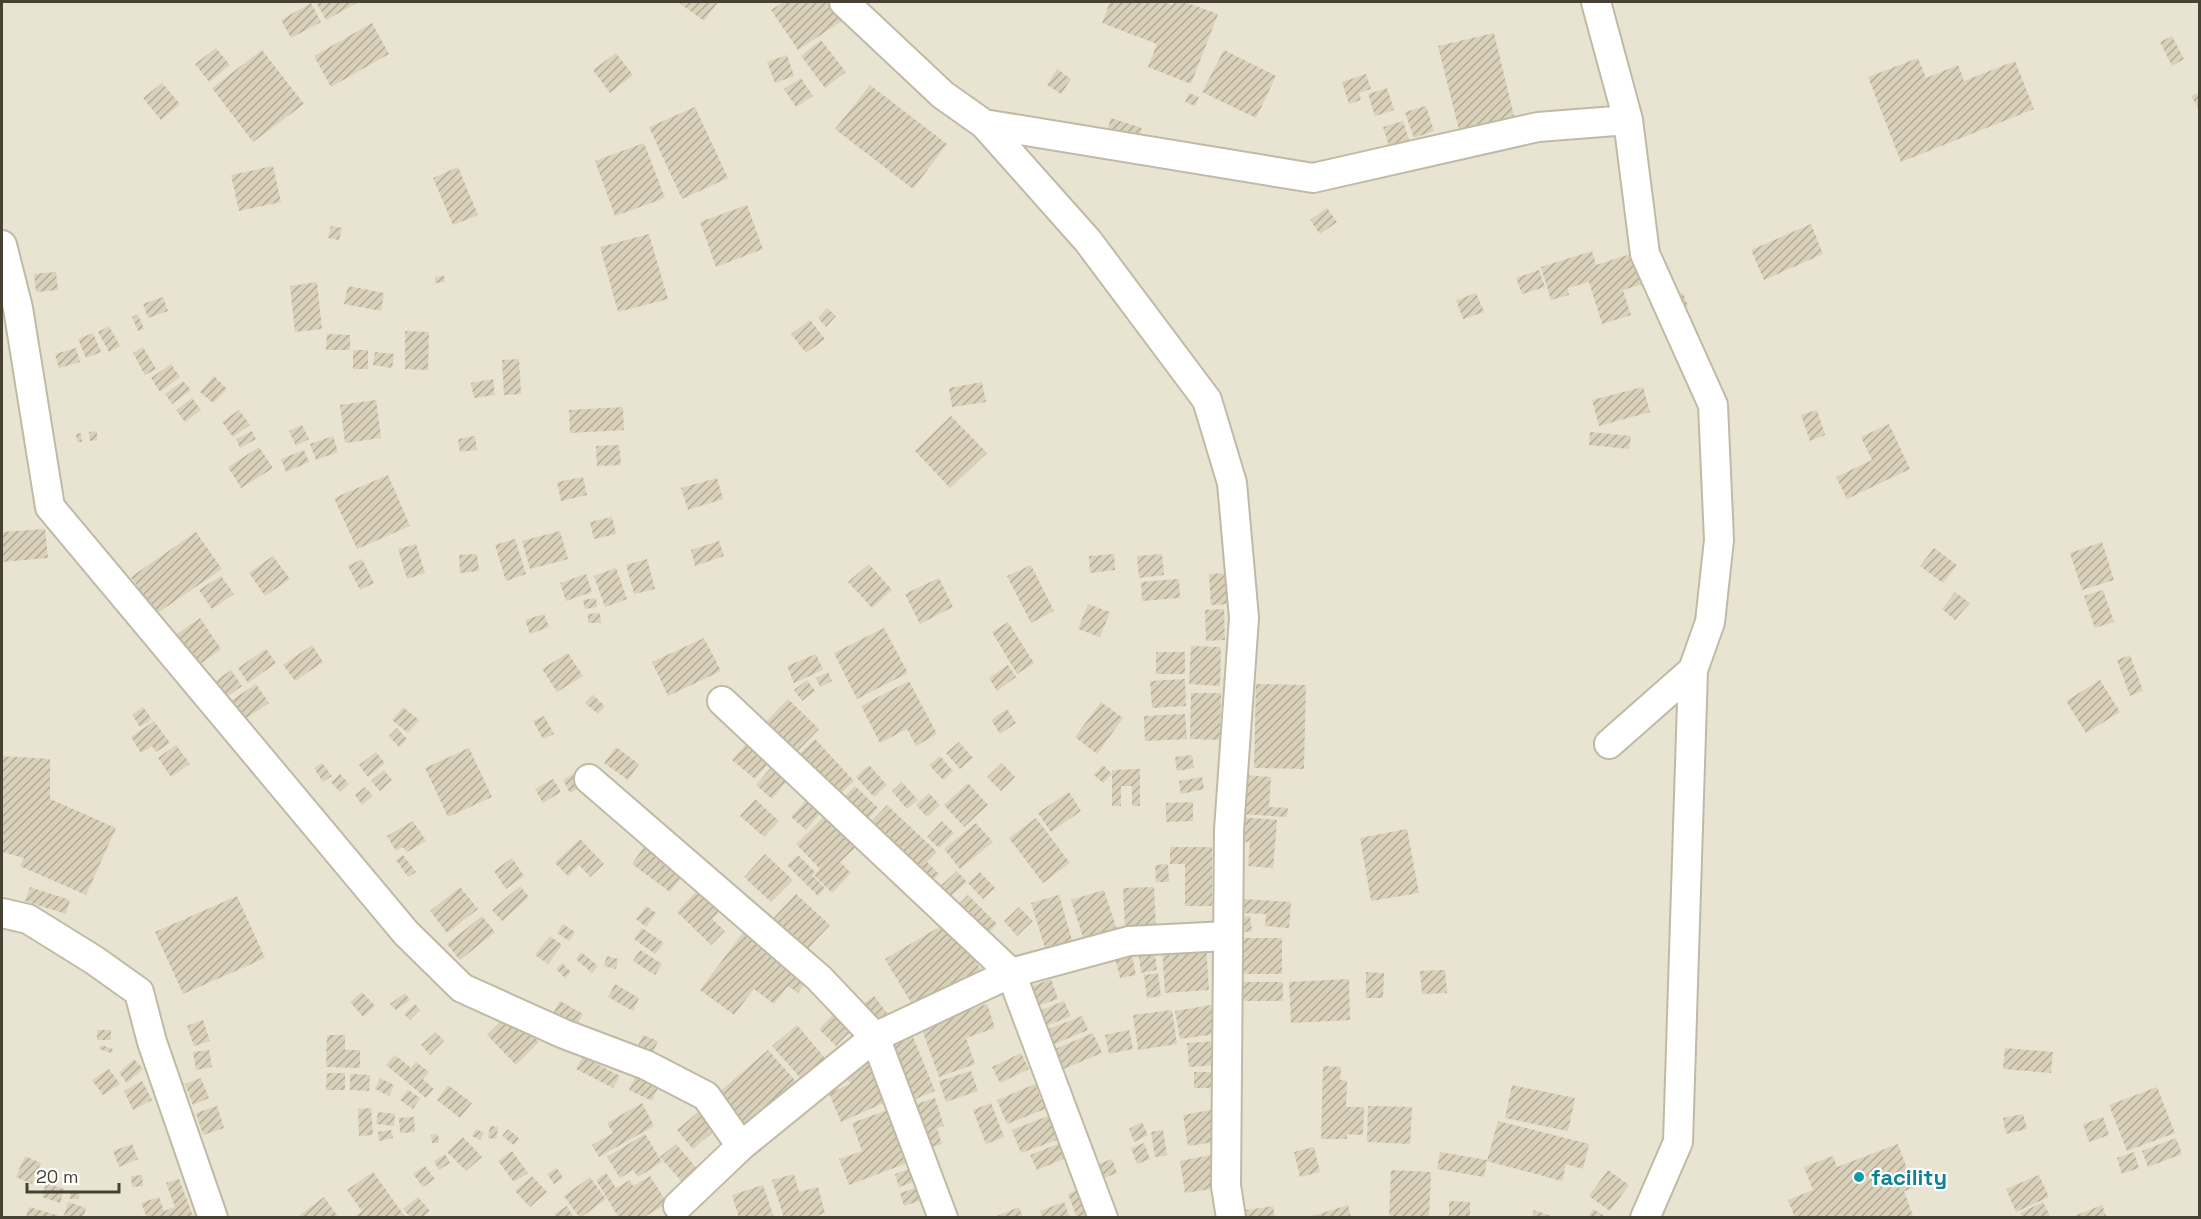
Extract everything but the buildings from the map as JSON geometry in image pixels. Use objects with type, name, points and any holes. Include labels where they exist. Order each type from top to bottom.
[{"type":"street","points":[[844,2],[943,95],[984,124],[1088,241],[1207,400],[1232,483],[1244,618],[1229,830],[1226,1186],[1231,1218]]},
{"type":"street","points":[[1596,2],[1628,120],[1645,254],[1713,405],[1719,540],[1710,622],[1693,670],[1678,1142],[1645,1218]]},
{"type":"street","points":[[984,124],[1312,178],[1538,127],[1628,120]]},
{"type":"street","points":[[2,245],[18,308],[50,507],[406,933],[462,988],[564,1034],[646,1065],[706,1096],[741,1146]]},
{"type":"street","points":[[1609,744],[1693,670]]},
{"type":"street","points":[[722,701],[1011,973],[1103,1218]]},
{"type":"street","points":[[589,779],[819,978],[874,1037],[943,1218]]},
{"type":"street","points":[[2,913],[28,919],[94,960],[139,992],[152,1042],[213,1218]]},
{"type":"street","points":[[678,1206],[741,1146],[874,1037],[1011,973],[1129,941],[1227,936]]},
{"type":"shaded area","points":[[2,2],[2199,2],[2199,1217],[2,1217]]},
{"type":"place","name":"facility","points":[[1859,1177]]}]
